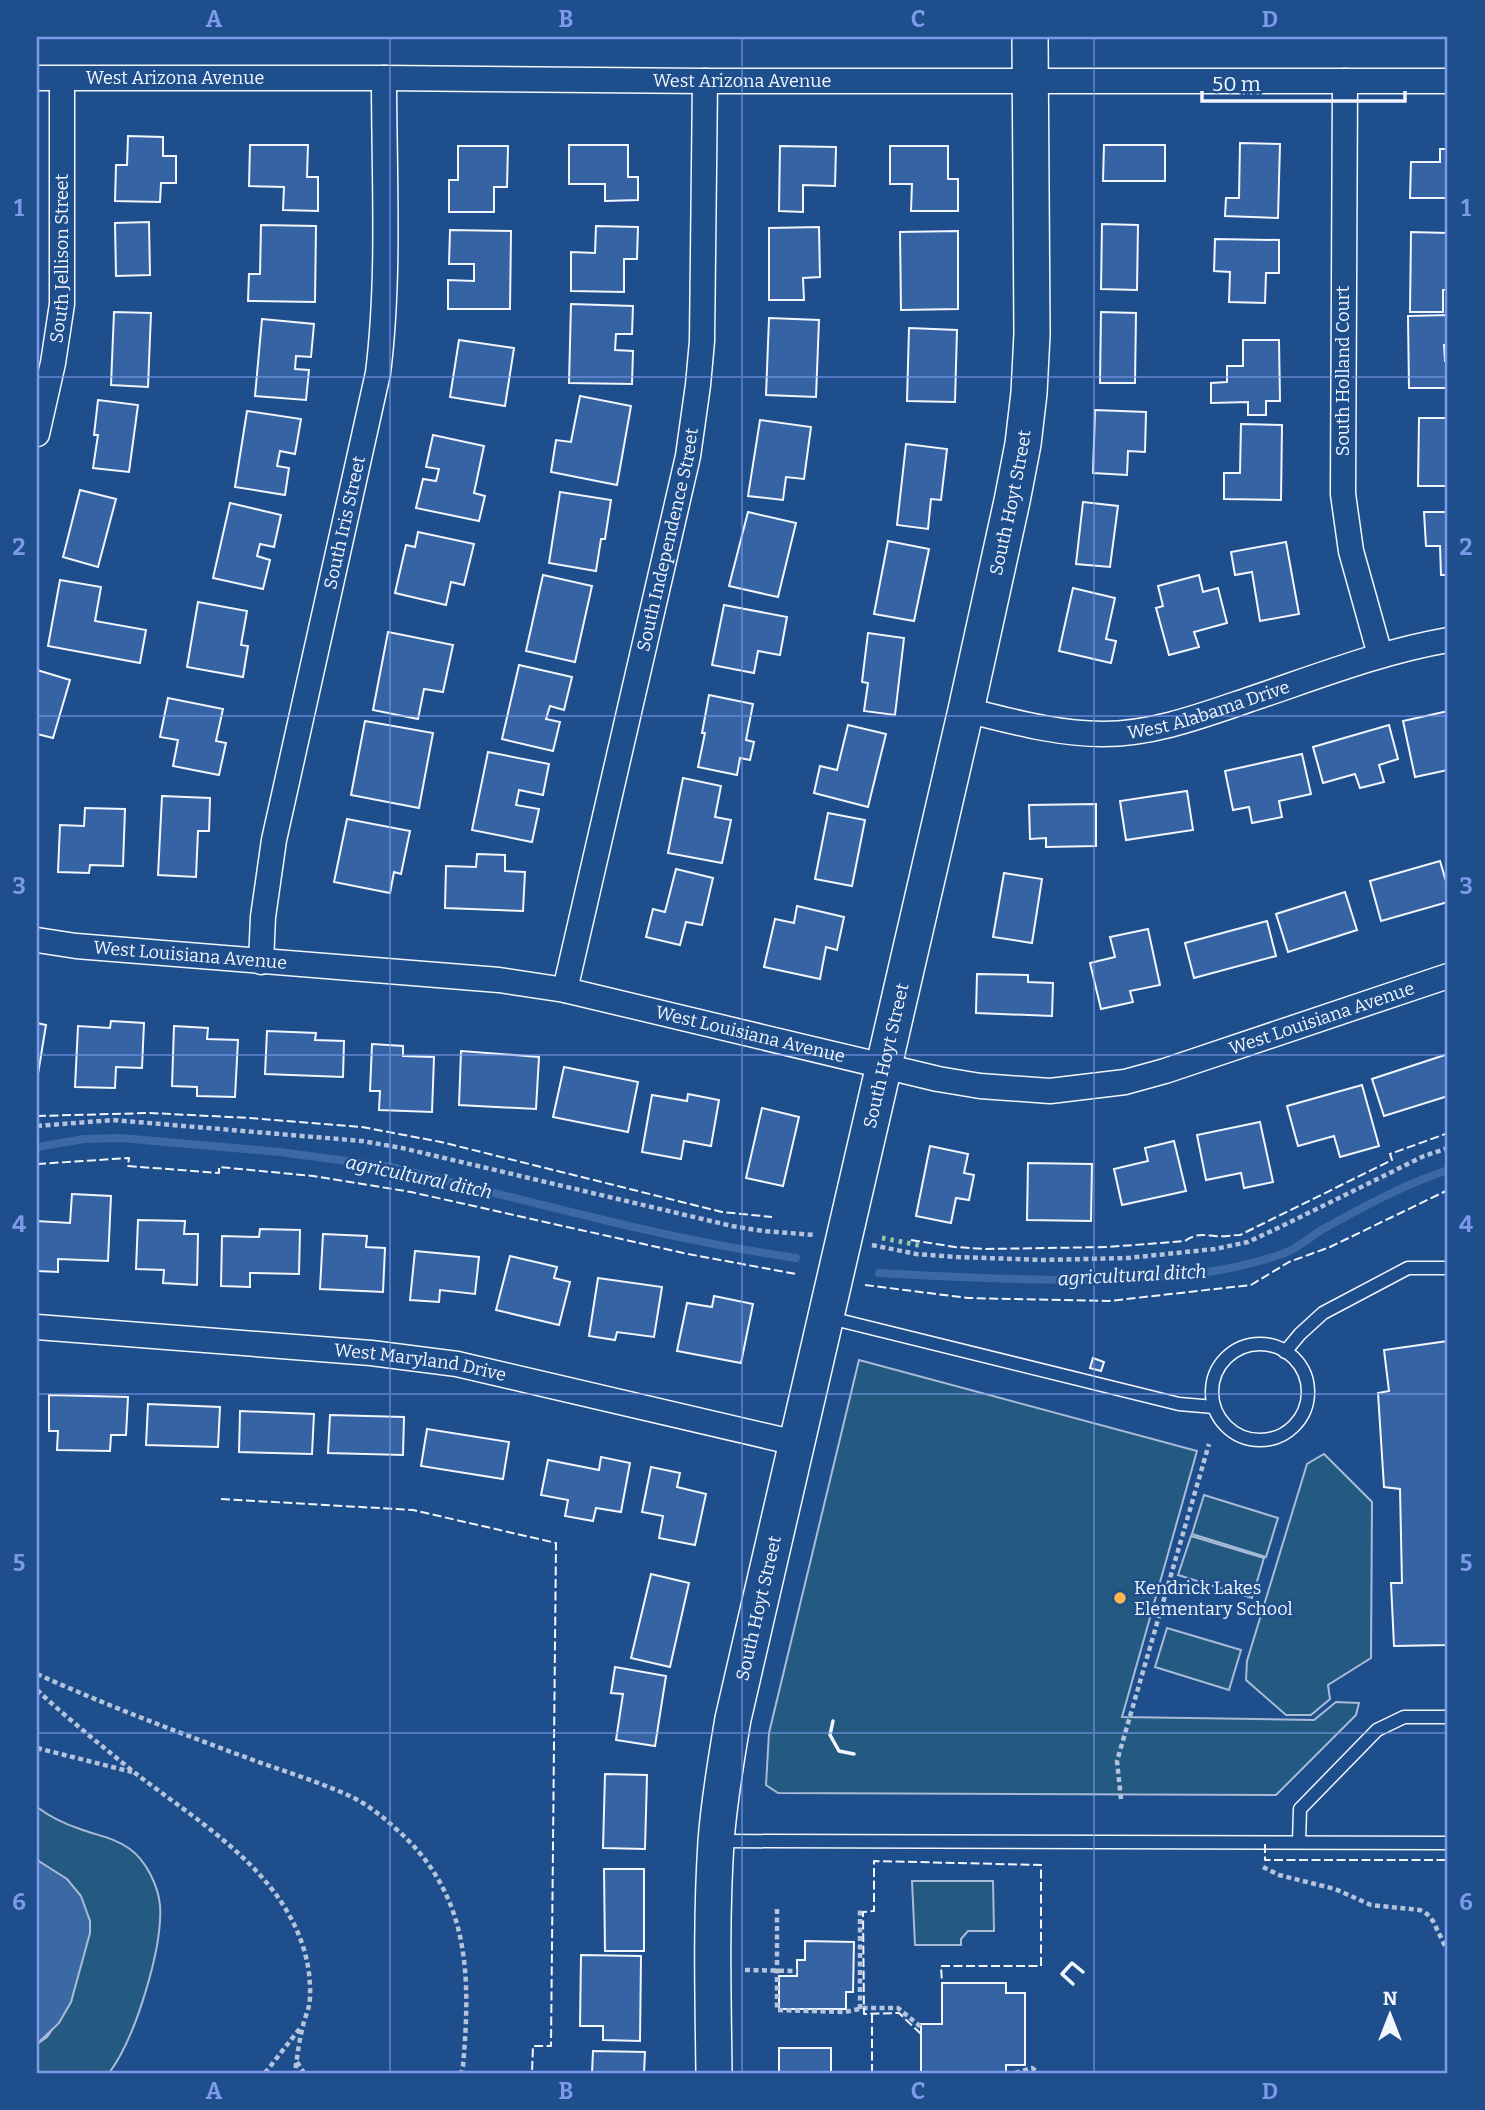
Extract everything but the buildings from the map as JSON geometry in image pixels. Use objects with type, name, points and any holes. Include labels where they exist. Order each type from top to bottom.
[{"type":"street","name":"South Hoyt Street","points":[[713,2073],[716,1841],[722,1781],[733,1719],[966,710],[1023,444],[1032,334],[1030,37]]},
{"type":"street","name":"West Arizona Avenue","points":[[37,78],[1448,81]]},
{"type":"street","name":"South Iris Street","points":[[261,962],[263,917],[274,840],[378,373],[382,344],[384,278],[384,78]]},
{"type":"street","name":"South Jellison Street","points":[[37,434],[53,363],[62,304],[62,79]]},
{"type":"street","name":"South Independence Street","points":[[565,990],[688,456],[696,406],[703,311],[705,81]]},
{"type":"street","name":"South Holland Court","points":[[1345,81],[1343,494],[1351,551],[1380,655]]},
{"type":"street","name":"West Alabama Drive","points":[[966,710],[1074,733],[1133,732],[1201,716],[1380,655],[1448,640]]},
{"type":"street","name":"West Louisiana Avenue","points":[[37,940],[76,946],[463,977],[565,990],[948,1081],[1004,1089],[1050,1091],[1101,1086],[1165,1071],[1448,976]]},
{"type":"street","name":"West Maryland Drive","points":[[37,1327],[372,1353],[457,1364],[796,1443]]},
{"type":"lane","points":[[1285,1352],[1324,1312],[1409,1268],[1448,1268]]},
{"type":"lane","points":[[825,1316],[1179,1404],[1214,1407]]},
{"type":"lane","points":[[1265,1345],[1285,1352],[1294,1358],[1303,1371],[1308,1386],[1302,1417],[1291,1429],[1278,1437],[1262,1441],[1247,1439],[1233,1432],[1222,1421],[1214,1407],[1214,1377],[1222,1363],[1234,1352],[1248,1346],[1265,1345]]},
{"type":"lane","points":[[1299,1842],[1300,1808],[1377,1730],[1404,1717],[1448,1717]]},
{"type":"lane","points":[[716,1841],[1448,1843]]},
{"type":"path","points":[[37,1126],[113,1120],[362,1140],[732,1226],[844,1238],[916,1254],[1043,1259],[1128,1258],[1215,1249],[1248,1242],[1424,1156],[1448,1148]]},
{"type":"path","points":[[1121,1799],[1117,1761],[1209,1444]]},
{"type":"path","points":[[37,1674],[182,1734],[354,1798],[379,1814],[407,1839],[442,1885],[459,1927],[468,1998],[461,2073]]},
{"type":"path","points":[[37,1690],[136,1773],[193,1816],[267,1881],[293,1923],[309,1970],[309,2006],[303,2023],[295,2073]]},
{"type":"path","points":[[37,1748],[136,1773]]},
{"type":"path","points":[[1263,1867],[1287,1878],[1335,1889],[1371,1905],[1420,1910],[1433,1921],[1445,1946]]},
{"type":"path","points":[[776,1909],[776,2010],[845,2012],[898,2008],[921,2027]]},
{"type":"path","points":[[860,1910],[860,2009]]},
{"type":"path","points":[[745,1970],[797,1971]]},
{"type":"path","points":[[265,2073],[303,2023]]},
{"type":"path","points":[[296,2062],[303,2073]]},
{"type":"path","points":[[1015,2073],[1032,2068],[1039,2073]]},
{"type":"shaded area","points":[[859,1360],[1197,1451],[1122,1717],[1314,1720],[1336,1702],[1359,1703],[1356,1715],[1276,1795],[778,1793],[766,1785],[769,1733]]},
{"type":"shaded area","points":[[1324,1454],[1372,1502],[1371,1658],[1328,1685],[1330,1699],[1311,1715],[1286,1715],[1246,1680],[1247,1661],[1307,1464]]},
{"type":"shaded area","points":[[1204,1495],[1278,1518],[1266,1557],[1192,1534]]},
{"type":"shaded area","points":[[1191,1536],[1264,1558],[1252,1598],[1178,1575]]},
{"type":"shaded area","points":[[1167,1628],[1241,1650],[1229,1690],[1155,1667]]},
{"type":"shaded area","points":[[37,1807],[63,1822],[112,1839],[130,1849],[146,1867],[157,1890],[160,1923],[152,1968],[128,2038],[109,2073],[37,2073],[37,2044],[47,2037],[71,2002],[90,1921],[67,1880],[37,1860]]},
{"type":"shaded area","points":[[37,1860],[67,1879],[81,1896],[90,1921],[90,1933],[71,2002],[59,2023],[37,2044]]},
{"type":"shaded area","points":[[912,1881],[993,1881],[994,1931],[968,1931],[961,1939],[961,1945],[915,1945]]},
{"type":"waterway","name":"agricultural ditch","points":[[37,1147],[84,1139],[121,1138],[280,1152],[391,1167],[643,1229],[796,1258]]},
{"type":"waterway","name":"agricultural ditch","points":[[879,1273],[1087,1280],[1137,1279],[1213,1271],[1287,1252],[1369,1204],[1448,1170]]},
{"type":"hedge","points":[[882,1238],[923,1246]]},
{"type":"fence","points":[[37,1116],[150,1113],[362,1127],[441,1142],[722,1212],[772,1217]]},
{"type":"fence","points":[[911,1240],[985,1249],[1108,1247],[1185,1241],[1200,1235],[1240,1235],[1392,1160],[1390,1154],[1448,1133]]},
{"type":"fence","points":[[37,1164],[129,1158],[128,1166],[219,1173],[219,1167],[313,1176],[411,1192],[688,1254],[796,1274]]},
{"type":"fence","points":[[865,1285],[968,1298],[1109,1301],[1251,1285],[1289,1262],[1330,1247],[1448,1190]]},
{"type":"fence","points":[[221,1499],[413,1510],[556,1543],[551,2046],[533,2046],[532,2073]]},
{"type":"fence","points":[[1265,1844],[1265,1860],[1448,1860]]},
{"type":"fence","points":[[921,2034],[899,2013],[864,2014],[863,1912],[874,1911],[874,1861],[1041,1865],[1041,1966],[941,1966],[942,1983]]},
{"type":"fence","points":[[872,2014],[872,2073]]},
{"type":"wall","points":[[833,1721],[830,1735],[839,1751],[854,1754]]},
{"type":"wall","points":[[1073,1984],[1062,1974],[1072,1963],[1083,1972]]},
{"type":"place","name":"Kendrick Lakes Elementary School","points":[[1120,1598]]}]
